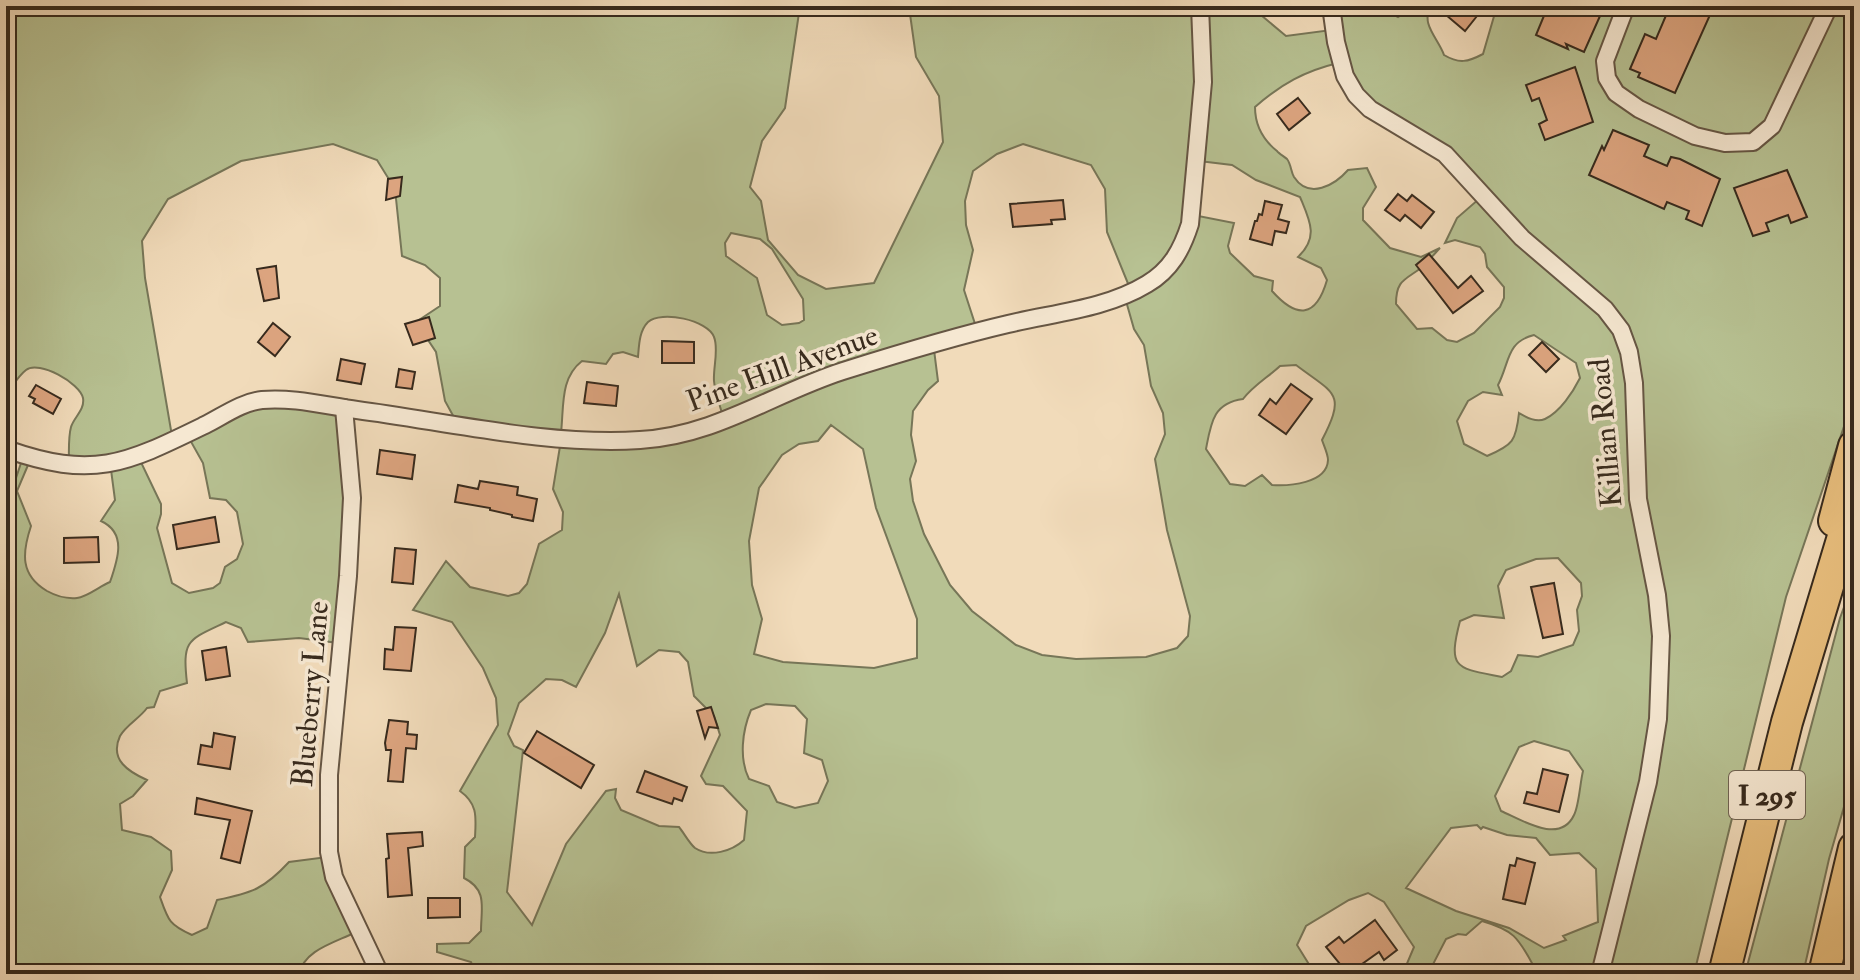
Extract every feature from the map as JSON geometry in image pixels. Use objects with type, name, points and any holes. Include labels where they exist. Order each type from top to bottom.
[{"type":"highway","points":[[1817,618],[1836,509],[1854,446]]},
{"type":"highway","name":"I 295","points":[[1724,974],[1776,762],[1854,500]]},
{"type":"highway","points":[[1824,974],[1854,848]]},
{"type":"street","name":"Pine Hill Avenue","points":[[6,449],[64,466],[102,465],[129,459],[163,445],[248,403],[282,400],[589,441],[679,436],[728,421],[795,389],[843,371],[992,328],[1119,298],[1149,283],[1165,270],[1184,244],[1190,224],[1203,82],[1200,6]]},
{"type":"street","name":"Killian Road","points":[[1331,6],[1345,76],[1356,95],[1370,109],[1445,154],[1522,238],[1605,309],[1621,330],[1629,352],[1634,383],[1638,499],[1657,595],[1661,636],[1658,719],[1648,782],[1600,974]]},
{"type":"street","points":[[1626,6],[1605,61],[1607,78],[1616,93],[1639,109],[1695,136],[1725,143],[1753,142],[1772,126],[1829,6]]},
{"type":"street","name":"Blueberry Lane","points":[[344,408],[352,498],[348,576],[329,775],[329,852],[343,900],[380,974]]},
{"type":"green space","points":[[6,6],[800,6],[785,108],[762,141],[750,187],[761,201],[768,240],[798,275],[826,289],[874,283],[943,142],[939,96],[916,57],[910,14],[903,6],[1253,6],[1286,36],[1332,30],[1329,6],[1377,6],[1398,17],[1415,6],[1431,6],[1429,25],[1444,55],[1464,61],[1483,54],[1497,6],[1854,6],[1854,397],[1786,597],[1694,974],[1530,974],[1533,965],[1518,941],[1508,931],[1482,921],[1466,935],[1458,934],[1446,939],[1430,970],[1431,974],[1397,974],[1406,966],[1414,947],[1384,902],[1368,893],[1349,900],[1306,926],[1297,945],[1315,974],[476,974],[471,962],[437,952],[437,944],[469,943],[481,931],[480,894],[464,878],[465,847],[475,837],[475,811],[460,791],[498,725],[496,698],[483,668],[452,622],[413,610],[446,561],[470,587],[508,596],[519,593],[527,584],[539,544],[562,530],[563,512],[553,489],[562,434],[634,437],[723,417],[714,381],[715,342],[710,331],[703,326],[684,319],[663,317],[645,326],[638,357],[623,352],[613,354],[606,364],[582,361],[566,384],[561,433],[456,421],[445,401],[436,352],[416,322],[440,306],[440,278],[425,265],[402,256],[395,189],[377,160],[333,144],[241,161],[168,199],[142,241],[145,278],[172,436],[137,454],[161,504],[157,528],[172,583],[189,593],[213,588],[220,583],[225,567],[237,559],[243,544],[237,512],[226,500],[210,498],[203,463],[185,431],[245,403],[341,404],[349,467],[339,643],[299,638],[248,642],[241,628],[226,622],[213,628],[196,638],[187,649],[187,683],[160,691],[154,707],[147,708],[120,736],[117,752],[128,769],[147,780],[133,796],[120,804],[122,830],[151,837],[171,851],[172,870],[160,897],[174,925],[192,935],[207,928],[217,900],[257,888],[289,862],[327,857],[354,933],[313,953],[302,966],[300,974],[6,974],[6,508],[23,457],[31,458],[17,491],[31,526],[26,545],[26,563],[38,585],[61,597],[85,596],[110,582],[118,547],[114,532],[101,521],[115,500],[110,462],[69,465],[71,427],[83,402],[80,392],[58,375],[32,368],[20,375],[6,395]],"holes":[[[1338,63],[1392,126],[1447,160],[1479,199],[1457,218],[1445,243],[1455,240],[1480,247],[1485,254],[1487,267],[1504,287],[1500,307],[1474,333],[1457,342],[1447,340],[1432,328],[1417,329],[1396,304],[1402,282],[1440,248],[1421,257],[1390,248],[1363,220],[1363,208],[1376,187],[1367,168],[1348,170],[1322,188],[1307,188],[1294,177],[1287,159],[1263,137],[1255,107],[1284,85]],[[1023,144],[1091,165],[1105,189],[1107,232],[1129,286],[1124,294],[1134,329],[1144,345],[1151,386],[1163,413],[1165,434],[1155,459],[1167,530],[1190,616],[1188,636],[1177,648],[1146,657],[1076,659],[1042,655],[1016,645],[972,611],[950,585],[924,534],[913,501],[910,479],[916,461],[911,435],[913,411],[938,381],[933,342],[976,327],[964,290],[973,250],[966,225],[965,201],[973,171],[997,154]],[[1199,161],[1232,165],[1256,180],[1300,197],[1311,228],[1309,243],[1298,257],[1321,268],[1327,280],[1323,293],[1311,308],[1297,310],[1281,300],[1272,291],[1273,281],[1254,276],[1230,253],[1228,246],[1234,223],[1193,215]],[[731,233],[760,239],[772,249],[803,299],[804,320],[782,325],[767,315],[757,278],[726,256],[725,243]],[[1534,335],[1576,363],[1580,378],[1561,407],[1551,416],[1535,420],[1519,413],[1512,441],[1487,456],[1464,444],[1457,421],[1468,401],[1483,392],[1502,395],[1498,385],[1513,348]],[[1296,365],[1333,395],[1334,412],[1322,440],[1328,458],[1321,474],[1306,482],[1287,485],[1272,485],[1262,475],[1245,486],[1230,484],[1206,449],[1212,423],[1225,405],[1243,399],[1280,366]],[[831,425],[863,449],[876,508],[917,619],[917,658],[874,668],[783,662],[754,654],[762,619],[752,585],[749,541],[759,488],[782,455],[799,444],[818,441]],[[1558,558],[1581,583],[1582,596],[1577,610],[1579,631],[1573,645],[1538,657],[1518,655],[1511,671],[1502,677],[1459,664],[1455,649],[1460,621],[1474,615],[1504,618],[1498,586],[1506,570],[1536,559]],[[619,594],[637,666],[659,650],[679,652],[688,662],[694,696],[714,716],[720,735],[701,776],[706,784],[723,786],[747,811],[744,840],[721,852],[701,851],[693,846],[679,827],[659,826],[621,810],[615,798],[616,789],[606,791],[566,844],[532,925],[507,892],[523,750],[514,746],[508,734],[519,703],[546,679],[562,680],[576,687],[605,633]],[[766,704],[795,706],[807,719],[804,753],[822,760],[828,781],[818,803],[795,808],[777,802],[769,786],[749,779],[743,754],[745,727],[751,710]],[[1534,741],[1569,751],[1583,771],[1576,811],[1568,824],[1560,828],[1540,828],[1501,811],[1495,796],[1519,747]],[[1477,825],[1481,829],[1507,835],[1536,838],[1550,855],[1579,853],[1596,869],[1598,922],[1563,936],[1566,940],[1544,948],[1509,928],[1456,911],[1406,888],[1451,828]]]},
{"type":"green space","points":[[1854,580],[1854,772],[1829,859],[1803,974],[1745,974],[1840,618]]},
{"type":"building","points":[[1454,6],[1465,6],[1477,16],[1465,31],[1446,15]]},
{"type":"building","points":[[1548,6],[1592,6],[1589,12],[1600,16],[1584,52],[1566,44],[1568,49],[1536,35]]},
{"type":"building","points":[[1670,6],[1714,6],[1675,93],[1638,77],[1640,73],[1630,69],[1645,34],[1656,39]]},
{"type":"building","points":[[1575,67],[1593,122],[1545,140],[1539,124],[1547,120],[1539,98],[1532,101],[1526,85]]},
{"type":"building","points":[[1298,98],[1310,113],[1289,130],[1277,114]]},
{"type":"building","points":[[1613,130],[1649,145],[1644,156],[1667,166],[1671,157],[1680,159],[1720,179],[1702,226],[1686,219],[1689,211],[1667,202],[1664,209],[1589,175]]},
{"type":"building","points":[[1787,170],[1807,217],[1791,223],[1788,215],[1766,223],[1769,231],[1753,236],[1734,188]]},
{"type":"building","points":[[402,177],[400,196],[386,200],[388,179]]},
{"type":"building","points":[[1398,194],[1407,201],[1412,195],[1434,212],[1421,228],[1405,215],[1400,221],[1385,210]]},
{"type":"building","points":[[1063,200],[1065,219],[1051,220],[1052,224],[1013,227],[1010,204]]},
{"type":"building","points":[[1265,201],[1282,205],[1278,219],[1289,222],[1286,233],[1275,231],[1272,245],[1250,239]]},
{"type":"building","points":[[1429,254],[1458,288],[1471,276],[1483,291],[1453,313],[1416,265]]},
{"type":"building","points":[[276,266],[279,298],[264,301],[257,269]]},
{"type":"building","points":[[429,317],[435,338],[413,345],[405,324]]},
{"type":"building","points":[[273,323],[290,337],[275,356],[258,342]]},
{"type":"building","points":[[662,341],[694,342],[694,363],[662,363]]},
{"type":"building","points":[[1542,342],[1559,359],[1546,372],[1529,355]]},
{"type":"building","points":[[341,359],[365,364],[361,384],[337,380]]},
{"type":"building","points":[[399,369],[415,372],[412,389],[396,387]]},
{"type":"building","points":[[587,382],[618,386],[616,406],[584,403]]},
{"type":"building","points":[[1291,384],[1312,399],[1286,434],[1259,415],[1270,399],[1276,404]]},
{"type":"building","points":[[36,385],[61,399],[53,414],[33,403],[35,399],[29,396]]},
{"type":"building","points":[[380,450],[415,455],[412,479],[377,474]]},
{"type":"building","points":[[480,481],[518,487],[517,495],[537,499],[533,521],[490,508],[455,502],[458,485],[478,489]]},
{"type":"building","points":[[215,517],[219,542],[177,549],[173,525]]},
{"type":"building","points":[[98,537],[99,562],[64,563],[64,538]]},
{"type":"building","points":[[395,548],[416,550],[413,584],[392,582]]},
{"type":"building","points":[[1554,583],[1563,634],[1543,638],[1531,587]]},
{"type":"building","points":[[395,627],[416,628],[411,671],[384,669],[385,649],[393,650]]},
{"type":"building","points":[[226,647],[230,676],[206,680],[202,651]]},
{"type":"building","points":[[711,707],[718,728],[709,727],[705,738],[697,711]]},
{"type":"building","points":[[389,720],[408,722],[407,734],[417,735],[416,749],[406,748],[403,782],[388,781],[391,750],[386,750],[385,743]]},
{"type":"building","points":[[537,731],[594,765],[581,788],[524,753]]},
{"type":"building","points":[[214,733],[235,737],[230,769],[198,764],[201,745],[212,747]]},
{"type":"building","points":[[1543,769],[1568,775],[1559,812],[1524,803],[1527,792],[1537,794]]},
{"type":"building","points":[[645,771],[687,787],[682,801],[674,798],[672,804],[637,792]]},
{"type":"building","points":[[197,798],[252,811],[240,863],[221,858],[230,820],[195,814]]},
{"type":"building","points":[[422,832],[423,846],[408,848],[412,895],[388,897],[387,834]]},
{"type":"building","points":[[1517,858],[1535,863],[1525,904],[1503,899],[1510,865],[1515,866]]},
{"type":"building","points":[[428,898],[460,898],[460,917],[428,918]]},
{"type":"building","points":[[1375,920],[1397,950],[1384,960],[1379,952],[1348,974],[1326,947],[1339,937],[1344,943]]}]
